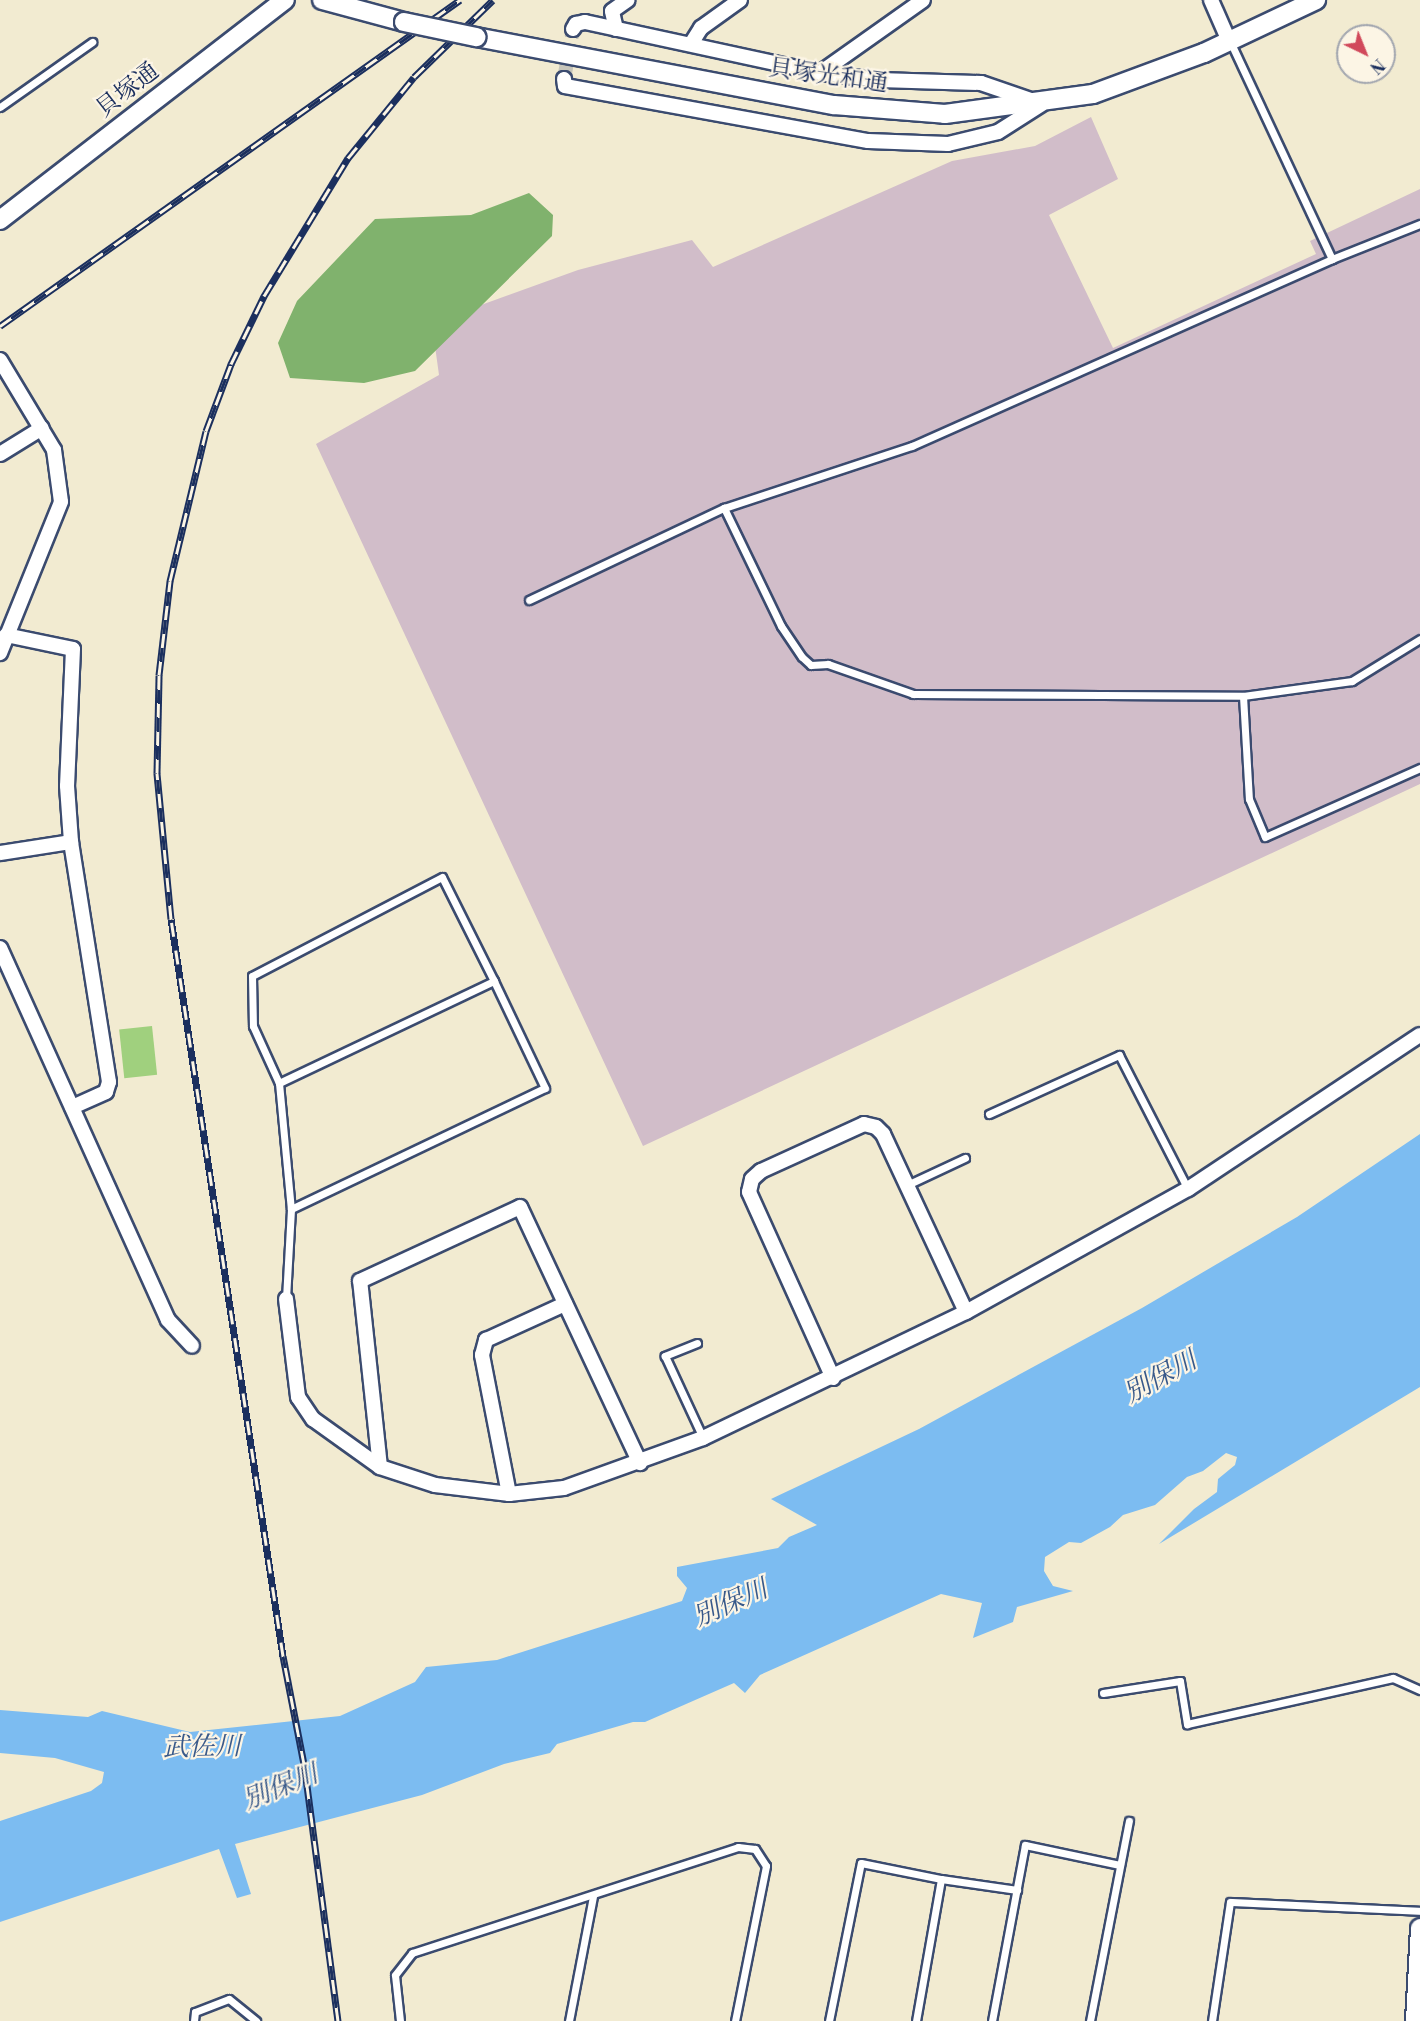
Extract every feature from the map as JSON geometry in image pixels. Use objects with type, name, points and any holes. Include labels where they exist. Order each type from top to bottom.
[{"type":"street","name":"貝塚通","points":[[0,220],[285,0]]},
{"type":"street","name":"貝塚光和通","points":[[322,0],[404,22],[476,37],[834,105],[945,114],[1042,104],[1093,94],[1229,41],[1316,0]]},
{"type":"street","points":[[616,29],[612,11],[628,0]]},
{"type":"street","points":[[691,44],[701,28],[740,0]]},
{"type":"street","points":[[820,73],[923,0]]},
{"type":"street","points":[[1211,0],[1229,41]]},
{"type":"street","points":[[573,29],[585,22],[820,73],[879,80],[981,83],[1042,104]]},
{"type":"street","points":[[564,79],[565,87],[868,141],[948,144],[998,132],[1042,104]]},
{"type":"street","points":[[0,360],[54,450],[61,502],[0,653]]},
{"type":"street","points":[[0,454],[42,428]]},
{"type":"street","points":[[0,620],[14,614]]},
{"type":"street","points":[[6,635],[73,649],[67,786],[71,842],[109,1082],[105,1092],[72,1107]]},
{"type":"street","points":[[0,854],[71,842]]},
{"type":"street","points":[[0,948],[168,1320],[192,1346]]},
{"type":"street","points":[[285,1299],[298,1397],[313,1419],[380,1467],[435,1485],[509,1494],[564,1488],[640,1463],[704,1438],[833,1378],[966,1311],[1188,1190],[1420,1035]]},
{"type":"street","points":[[833,1378],[749,1192],[752,1179],[760,1171],[864,1124],[883,1134],[966,1311]]},
{"type":"street","points":[[380,1467],[360,1281],[520,1207],[640,1463]]},
{"type":"street","points":[[509,1494],[482,1355],[486,1340],[565,1304]]},
{"type":"street","points":[[1415,2021],[1420,1928]]},
{"type":"lane","points":[[1229,41],[1332,259]]},
{"type":"lane","points":[[0,107],[92,42]]},
{"type":"lane","points":[[530,600],[724,508],[912,446],[1332,259],[1420,224]]},
{"type":"lane","points":[[724,508],[781,626],[811,664],[828,664],[913,694],[1243,696],[1352,681],[1420,639]]},
{"type":"lane","points":[[1243,696],[1249,799],[1265,837],[1420,768]]},
{"type":"lane","points":[[285,1299],[291,1209],[279,1083],[253,1026],[252,976],[442,878],[545,1088],[291,1209]]},
{"type":"lane","points":[[279,1083],[494,981]]},
{"type":"lane","points":[[989,1114],[1119,1055],[1188,1190]]},
{"type":"lane","points":[[907,1185],[965,1158]]},
{"type":"lane","points":[[697,1342],[665,1356],[704,1438]]},
{"type":"lane","points":[[1103,1693],[1180,1681],[1187,1724],[1393,1678],[1420,1690]]},
{"type":"lane","points":[[1090,2021],[1129,1821]]},
{"type":"lane","points":[[992,2021],[1025,1845],[1120,1865]]},
{"type":"lane","points":[[400,2021],[395,1975],[412,1953],[738,1847],[755,1849],[766,1866],[735,2021]]},
{"type":"lane","points":[[829,2021],[861,1863],[941,1879],[1017,1890]]},
{"type":"lane","points":[[916,2021],[941,1879]]},
{"type":"lane","points":[[569,2021],[593,1896]]},
{"type":"lane","points":[[1212,2021],[1230,1902],[1420,1911]]},
{"type":"lane","points":[[194,2021],[195,2012],[229,1999],[256,2021]]},
{"type":"shaded area","points":[[1091,117],[1118,179],[1049,215],[1113,348],[1316,254],[1310,241],[1420,189],[1420,784],[643,1146],[316,444],[439,375],[434,339],[470,309],[578,270],[692,240],[713,267],[952,161],[1035,146]]},
{"type":"green space","points":[[529,193],[553,215],[552,236],[415,371],[364,383],[290,378],[278,343],[297,301],[375,219],[471,215]]},
{"type":"green space","points":[[152,1026],[157,1075],[124,1078],[119,1029]]},
{"type":"water","points":[[1420,1134],[1420,1387],[1159,1544],[1194,1509],[1217,1492],[1218,1479],[1235,1465],[1237,1457],[1226,1453],[1203,1471],[1187,1477],[1155,1505],[1123,1515],[1110,1527],[1081,1543],[1069,1542],[1045,1557],[1044,1571],[1053,1586],[1073,1591],[1017,1607],[1013,1622],[973,1638],[982,1603],[941,1594],[760,1675],[745,1693],[734,1683],[645,1722],[633,1722],[557,1744],[550,1753],[504,1764],[422,1795],[235,1844],[251,1894],[237,1898],[219,1849],[0,1922],[0,1821],[91,1791],[102,1783],[104,1772],[55,1758],[0,1753],[0,1710],[88,1717],[102,1711],[190,1732],[340,1716],[415,1682],[426,1667],[497,1660],[682,1601],[687,1588],[677,1576],[677,1567],[778,1548],[789,1537],[817,1525],[771,1499],[919,1429],[1142,1308],[1297,1217]]},
{"type":"tunnel","points":[[564,79],[573,29]]},
{"type":"railway","points":[[0,326],[460,0]]},
{"type":"railway","points":[[338,2021],[304,1764],[283,1656],[171,919],[157,773],[159,675],[170,581],[206,431],[231,364],[264,296],[348,158],[414,77],[493,0]]},
{"type":"water label","name":"別保川","points":[[1161,1378]]},
{"type":"water label","name":"別保川","points":[[731,1604]]},
{"type":"water label","name":"武佐川","points":[[202,1748]]},
{"type":"water label","name":"別保川","points":[[281,1788]]}]
